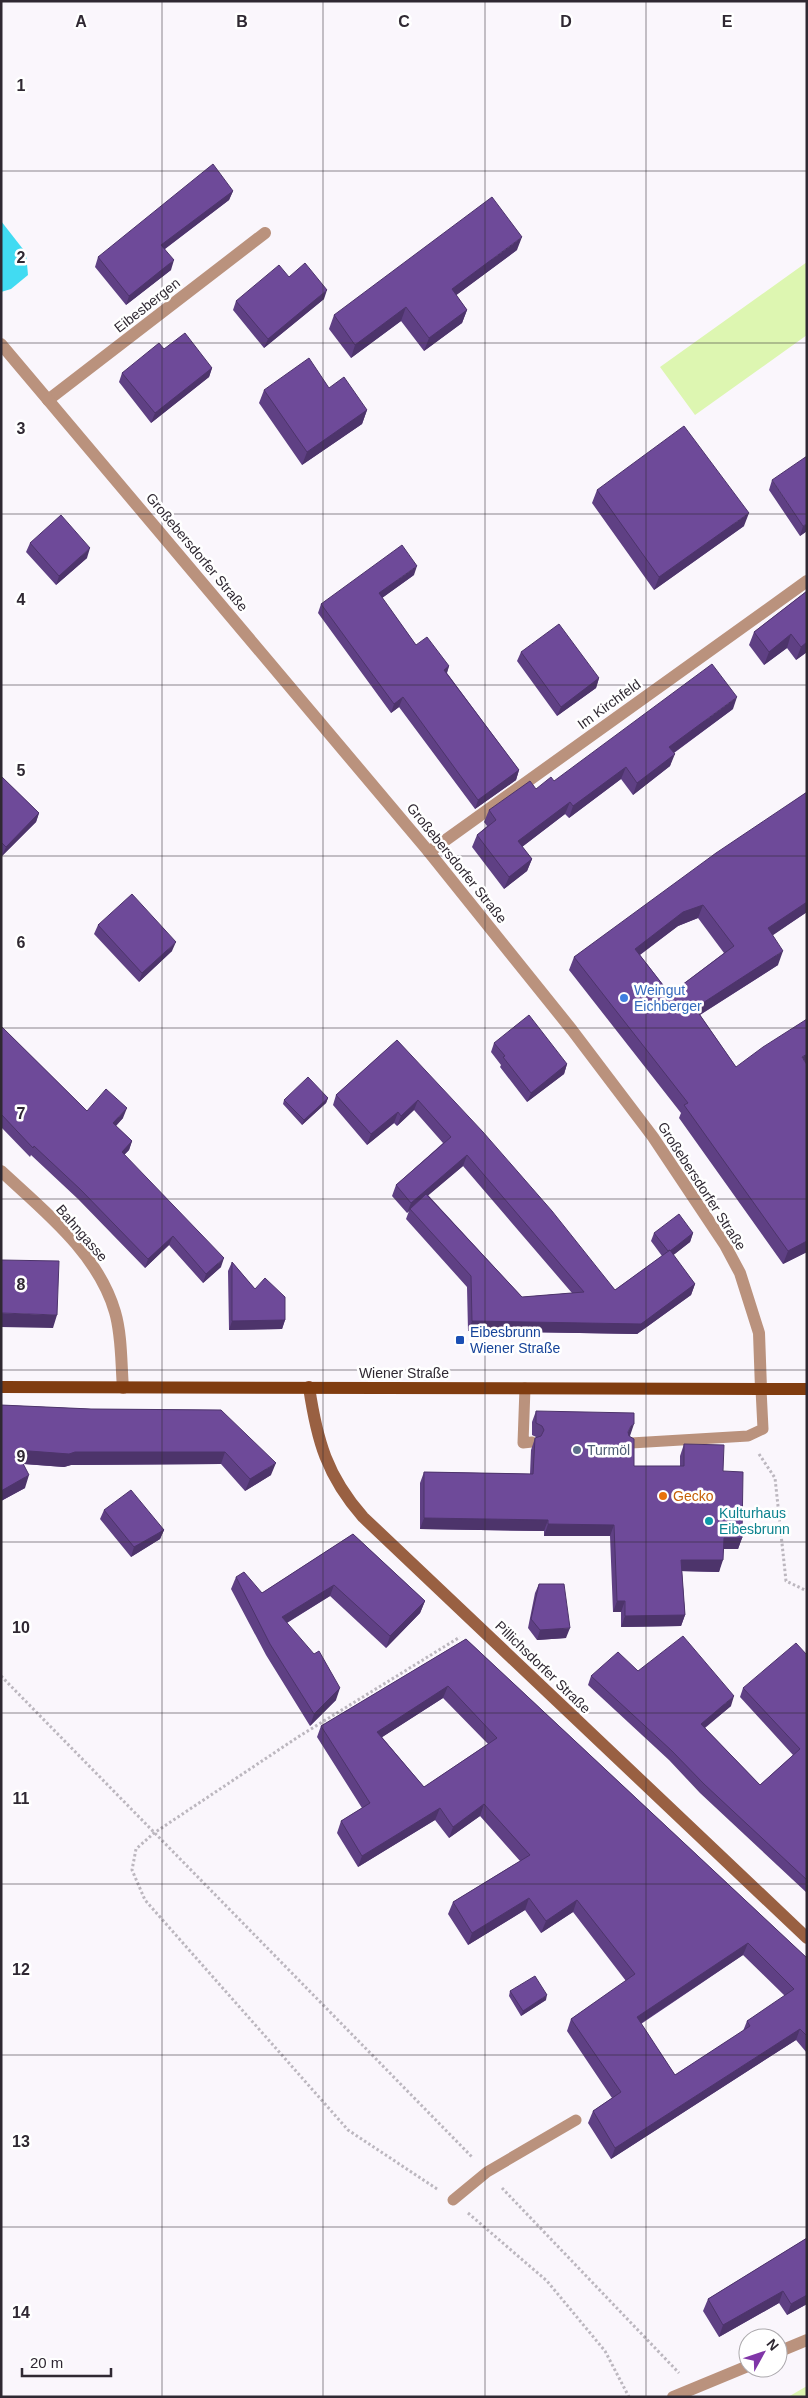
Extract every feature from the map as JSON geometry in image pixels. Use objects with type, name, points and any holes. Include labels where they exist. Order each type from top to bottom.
[{"type":"main road","name":"Wiener Straße","points":[[1,1387],[807,1389]]},
{"type":"main road","name":"Pillichsdorfer Straße","points":[[308,1387],[320,1448],[344,1496],[406,1560],[807,1938]]},
{"type":"street","name":"Eibesbergen","points":[[48,400],[265,234]]},
{"type":"street","name":"Großebersdorfer Straße","points":[[1,344],[429,852],[572,1030],[652,1137],[725,1245],[745,1287],[759,1333],[761,1389]]},
{"type":"street","name":"Im Kirchfeld","points":[[429,852],[807,581]]},
{"type":"street","name":"Bahngasse","points":[[1,1171],[63,1230],[79,1248],[102,1281],[116,1315],[123,1388]]},
{"type":"street","points":[[788,2348],[807,2340]]},
{"type":"street","points":[[673,2397],[738,2370]]},
{"type":"lane","points":[[525,1388],[523,1443],[532,1442]]},
{"type":"lane","points":[[630,1443],[748,1436],[763,1429],[761,1389]]},
{"type":"lane","points":[[453,2200],[487,2172],[576,2120]]},
{"type":"path","points":[[748,1436],[774,1478],[786,1580],[807,1591]]},
{"type":"path","points":[[477,1625],[298,1738],[154,1833],[136,1849],[132,1870],[145,1900],[348,2130],[453,2200],[547,2281],[605,2351],[629,2397]]},
{"type":"path","points":[[1,1676],[487,2172],[661,2354]]},
{"type":"green space","points":[[807,262],[807,335],[695,415],[660,367]]},
{"type":"green space","points":[[807,2386],[807,2397],[788,2397]]},
{"type":"water","points":[[1,221],[26,253],[28,275],[11,289],[1,292]]},
{"type":"building","points":[[213,164],[233,191],[161,245],[174,260],[129,296],[98,257]]},
{"type":"building","points":[[492,197],[522,237],[452,289],[467,310],[429,338],[406,307],[355,345],[334,315]]},
{"type":"building","points":[[305,263],[327,290],[268,339],[236,301],[279,265],[289,277]]},
{"type":"building","points":[[185,333],[212,368],[155,413],[122,373],[159,343],[164,349]]},
{"type":"building","points":[[309,358],[329,388],[344,377],[367,410],[307,452],[264,390]]},
{"type":"building","points":[[684,426],[749,513],[659,577],[597,490]]},
{"type":"building","points":[[807,456],[807,524],[803,526],[772,480]]},
{"type":"building","points":[[61,515],[90,548],[59,576],[30,543]]},
{"type":"building","points":[[402,545],[417,566],[379,593],[416,645],[427,637],[449,666],[444,670],[519,770],[478,800],[403,697],[394,704],[321,604]]},
{"type":"building","points":[[807,591],[807,642],[801,647],[791,634],[769,652],[754,632]]},
{"type":"building","points":[[559,624],[599,678],[561,707],[521,652]]},
{"type":"building","points":[[712,664],[737,697],[669,747],[675,754],[637,783],[626,767],[573,806],[570,802],[518,841],[532,859],[509,877],[477,835],[496,820],[489,810],[530,781],[536,789],[551,777],[554,781]]},
{"type":"building","points":[[1,776],[39,813],[6,847],[1,842]]},
{"type":"building","points":[[807,792],[807,902],[768,928],[783,951],[695,1008],[736,1067],[807,1019],[807,1054],[802,1057],[807,1065],[807,1241],[788,1251],[684,1105],[688,1103],[574,957],[716,853]],"holes":[[[703,905],[734,946],[670,994],[635,949],[683,912]]]},
{"type":"building","points":[[132,894],[176,942],[142,973],[98,925]]},
{"type":"building","points":[[529,1015],[567,1064],[531,1093],[494,1043]]},
{"type":"building","points":[[1,1026],[87,1111],[106,1089],[127,1108],[113,1123],[132,1141],[122,1152],[224,1258],[206,1274],[173,1236],[148,1259],[81,1190],[34,1146],[33,1148],[1,1114]]},
{"type":"building","points":[[397,1040],[483,1132],[552,1211],[615,1290],[670,1250],[695,1284],[641,1324],[472,1321],[471,1276],[410,1209],[426,1194],[522,1297],[584,1292],[467,1155],[411,1203],[396,1185],[451,1137],[418,1100],[401,1116],[398,1112],[371,1134],[336,1095]]},
{"type":"building","points":[[308,1077],[328,1098],[304,1120],[284,1100]]},
{"type":"building","points":[[679,1214],[693,1233],[668,1251],[654,1233]]},
{"type":"building","points":[[1,1260],[59,1261],[57,1315],[1,1313]]},
{"type":"building","points":[[232,1262],[255,1289],[265,1278],[285,1297],[285,1320],[232,1321]]},
{"type":"building","points":[[1,1405],[91,1409],[221,1410],[276,1463],[250,1479],[225,1452],[75,1452],[69,1454],[16,1450],[29,1475],[1,1491]]},
{"type":"building","points":[[536,1411],[634,1413],[634,1424],[628,1432],[629,1436],[634,1439],[634,1466],[684,1466],[684,1444],[724,1445],[723,1471],[743,1472],[742,1538],[724,1538],[723,1560],[681,1560],[685,1615],[625,1616],[625,1601],[617,1601],[614,1525],[548,1524],[548,1520],[424,1518],[424,1472],[533,1474],[535,1438],[541,1436],[544,1430],[542,1426],[536,1423]]},
{"type":"building","points":[[131,1490],[164,1530],[134,1547],[104,1510]]},
{"type":"building","points":[[353,1534],[425,1601],[390,1636],[334,1585],[282,1617],[314,1654],[319,1651],[340,1688],[314,1714],[270,1644],[236,1577],[244,1572],[262,1593]]},
{"type":"building","points":[[539,1584],[564,1584],[570,1628],[540,1630],[531,1619]]},
{"type":"building","points":[[683,1636],[734,1696],[701,1724],[760,1785],[800,1749],[743,1688],[796,1643],[807,1655],[807,1880],[591,1676],[618,1652],[638,1671]]},
{"type":"building","points":[[466,1639],[807,1958],[807,2036],[800,2029],[615,2148],[593,2111],[621,2092],[571,2019],[635,1974],[577,1900],[546,1921],[529,1898],[472,1933],[453,1902],[530,1855],[484,1804],[453,1827],[440,1808],[362,1856],[341,1821],[370,1803],[321,1726]],"holes":[[[448,1686],[497,1738],[424,1787],[377,1732]],[[748,1943],[794,1989],[747,2021],[750,2026],[675,2075],[637,2017]]]},
{"type":"building","points":[[535,1976],[547,1995],[523,2011],[510,1991]]},
{"type":"building","points":[[807,2238],[807,2295],[791,2304],[783,2291],[723,2325],[708,2299]]},
{"type":"place","name":"Weingut Eichberger","points":[[624,998]]},
{"type":"place","name":"Eibesbrunn Wiener Straße","points":[[460,1340]]},
{"type":"place","name":"Turmöl","points":[[577,1450]]},
{"type":"place","name":"Gecko","points":[[663,1496]]},
{"type":"place","name":"Kulturhaus Eibesbrunn","points":[[709,1521]]}]
